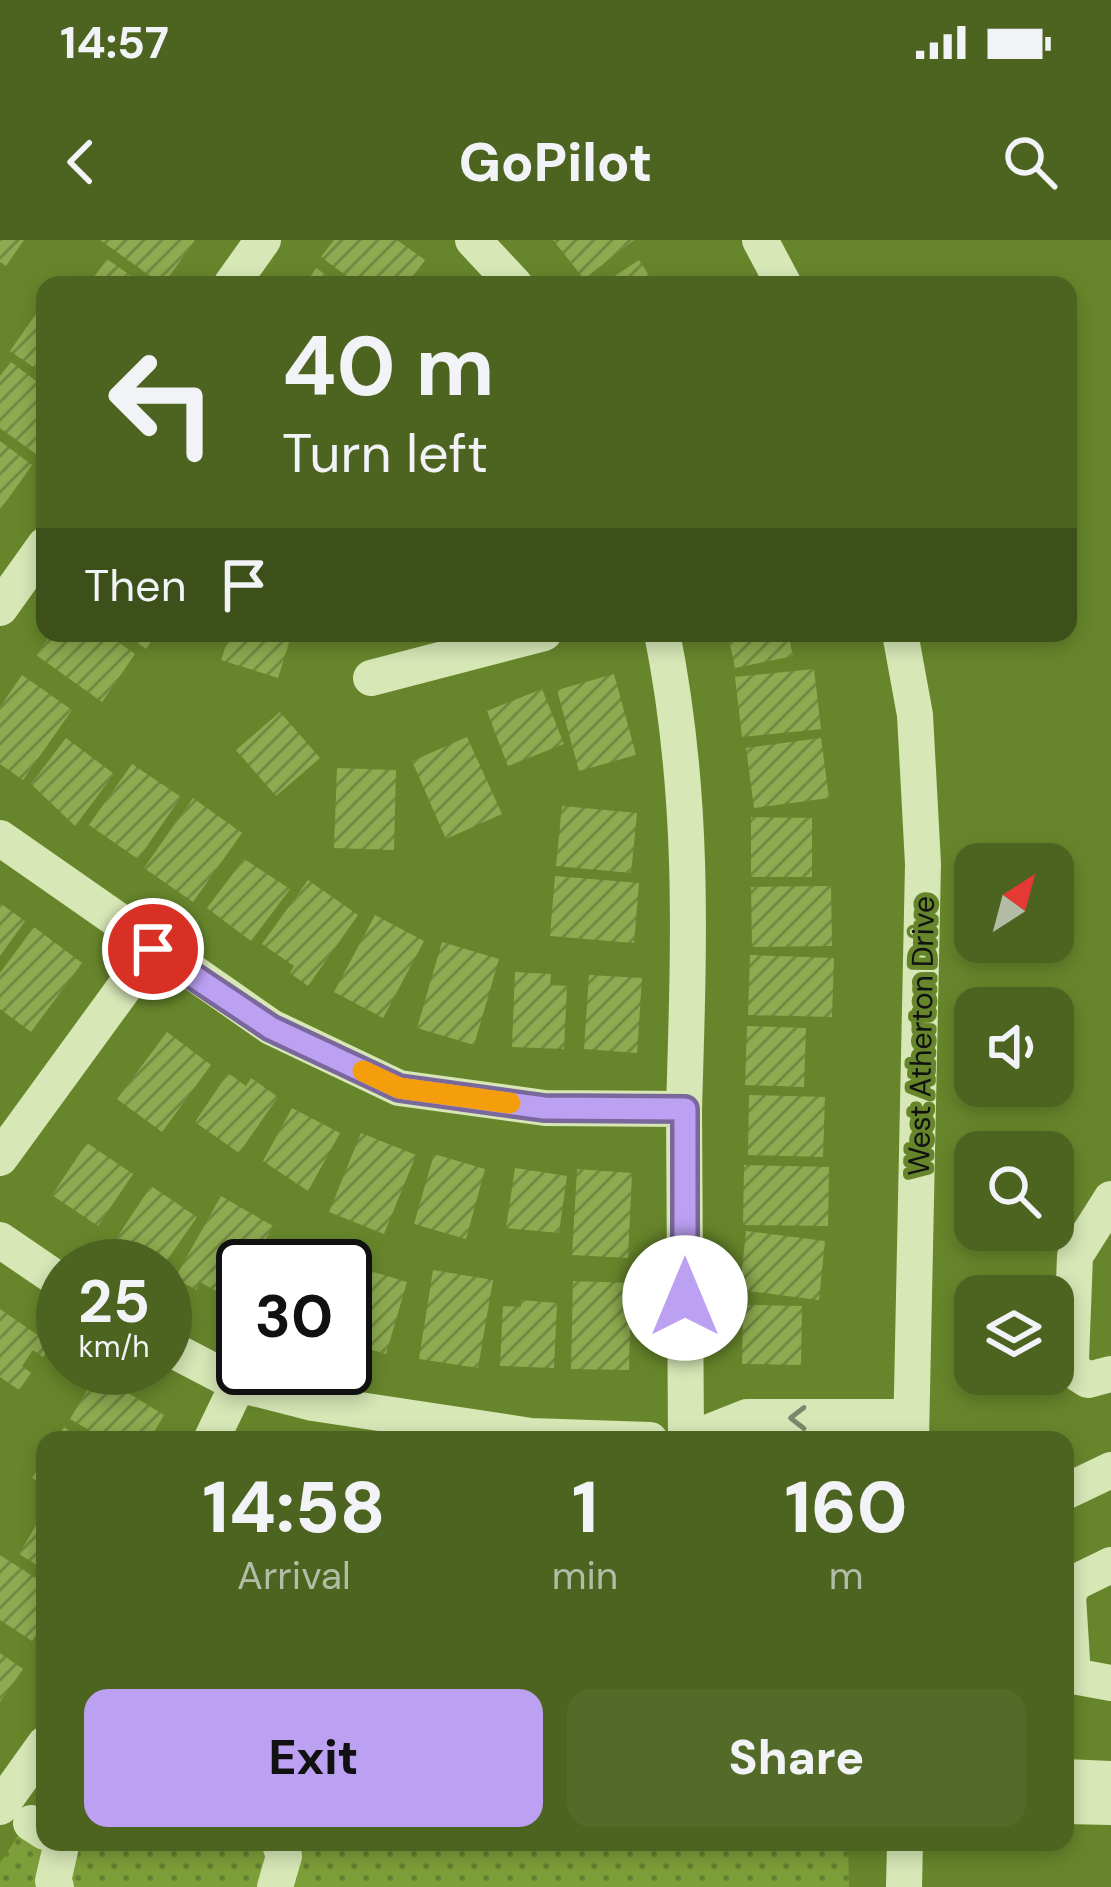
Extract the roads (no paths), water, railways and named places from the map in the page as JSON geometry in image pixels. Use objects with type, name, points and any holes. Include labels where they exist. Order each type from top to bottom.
[{"type":"street","points":[[237,276],[263,240]]},
{"type":"street","points":[[472,240],[506,276]]},
{"type":"street","points":[[760,240],[779,276]]},
{"type":"street","points":[[0,608],[36,558]]},
{"type":"street","points":[[371,678],[509,642]]},
{"type":"street","points":[[664,642],[681,727],[692,857],[685,1109],[687,1431]]},
{"type":"street","name":"West Atherton Drive","points":[[903,642],[915,715],[923,906],[911,1428]]},
{"type":"street","points":[[0,838],[271,1028],[399,1088],[544,1108],[685,1109]]},
{"type":"street","points":[[0,1158],[153,949]]},
{"type":"street","points":[[1111,1199],[1076,1256],[1071,1360],[1074,1371],[1088,1380],[1111,1374]]},
{"type":"street","points":[[0,1240],[36,1265]]},
{"type":"street","points":[[215,1431],[233,1395]]},
{"type":"street","points":[[284,1395],[499,1431]]},
{"type":"street","points":[[710,1431],[747,1417],[911,1428]]},
{"type":"street","points":[[1074,1488],[1111,1470]]},
{"type":"street","points":[[1074,1583],[1111,1565]]},
{"type":"street","points":[[1074,1676],[1111,1683]]},
{"type":"street","points":[[1074,1777],[1111,1779]]},
{"type":"street","points":[[1074,1807],[1111,1808]]},
{"type":"street","points":[[46,1851],[56,1887]]},
{"type":"street","points":[[275,1887],[282,1851]]},
{"type":"street","points":[[904,1887],[905,1851]]}]
